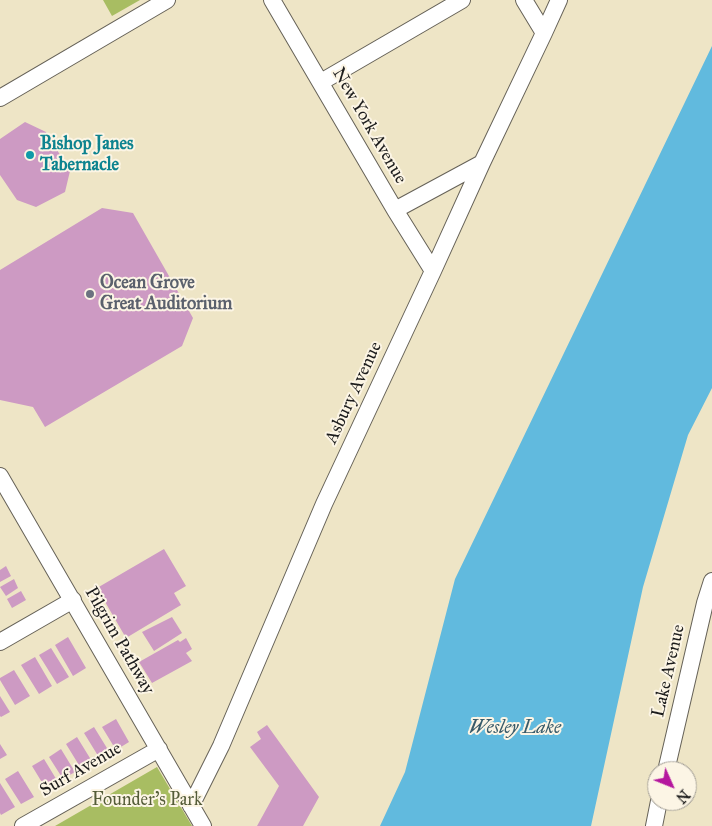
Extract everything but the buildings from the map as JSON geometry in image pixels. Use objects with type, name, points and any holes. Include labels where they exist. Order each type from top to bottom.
[{"type":"street","points":[[0,98],[167,0]]},
{"type":"street","name":"New York Avenue","points":[[272,0],[395,210],[433,271]]},
{"type":"street","points":[[321,82],[462,0]]},
{"type":"street","points":[[524,0],[544,33]]},
{"type":"street","name":"Asbury Avenue","points":[[191,806],[221,746],[324,504],[559,0]]},
{"type":"street","points":[[395,210],[482,163]]},
{"type":"street","name":"Pilgrim Pathway","points":[[0,476],[203,826]]},
{"type":"street","name":"Lake Avenue","points":[[669,761],[709,604],[712,581]]},
{"type":"street","points":[[0,642],[73,600]]},
{"type":"street","name":"Surf Avenue","points":[[24,826],[159,749]]},
{"type":"street","points":[[654,826],[657,811]]},
{"type":"green space","points":[[103,0],[140,0],[112,16]]},
{"type":"green space","name":"Founder's Park","points":[[157,767],[192,826],[55,826]]},
{"type":"water","name":"Wesley Lake","points":[[712,46],[712,388],[688,435],[643,587],[591,826],[380,826],[405,772],[455,579]]},
{"type":"place","name":"Bishop Janes Tabernacle","points":[[30,155]]},
{"type":"place","name":"Ocean Grove Great Auditorium","points":[[90,294]]}]
